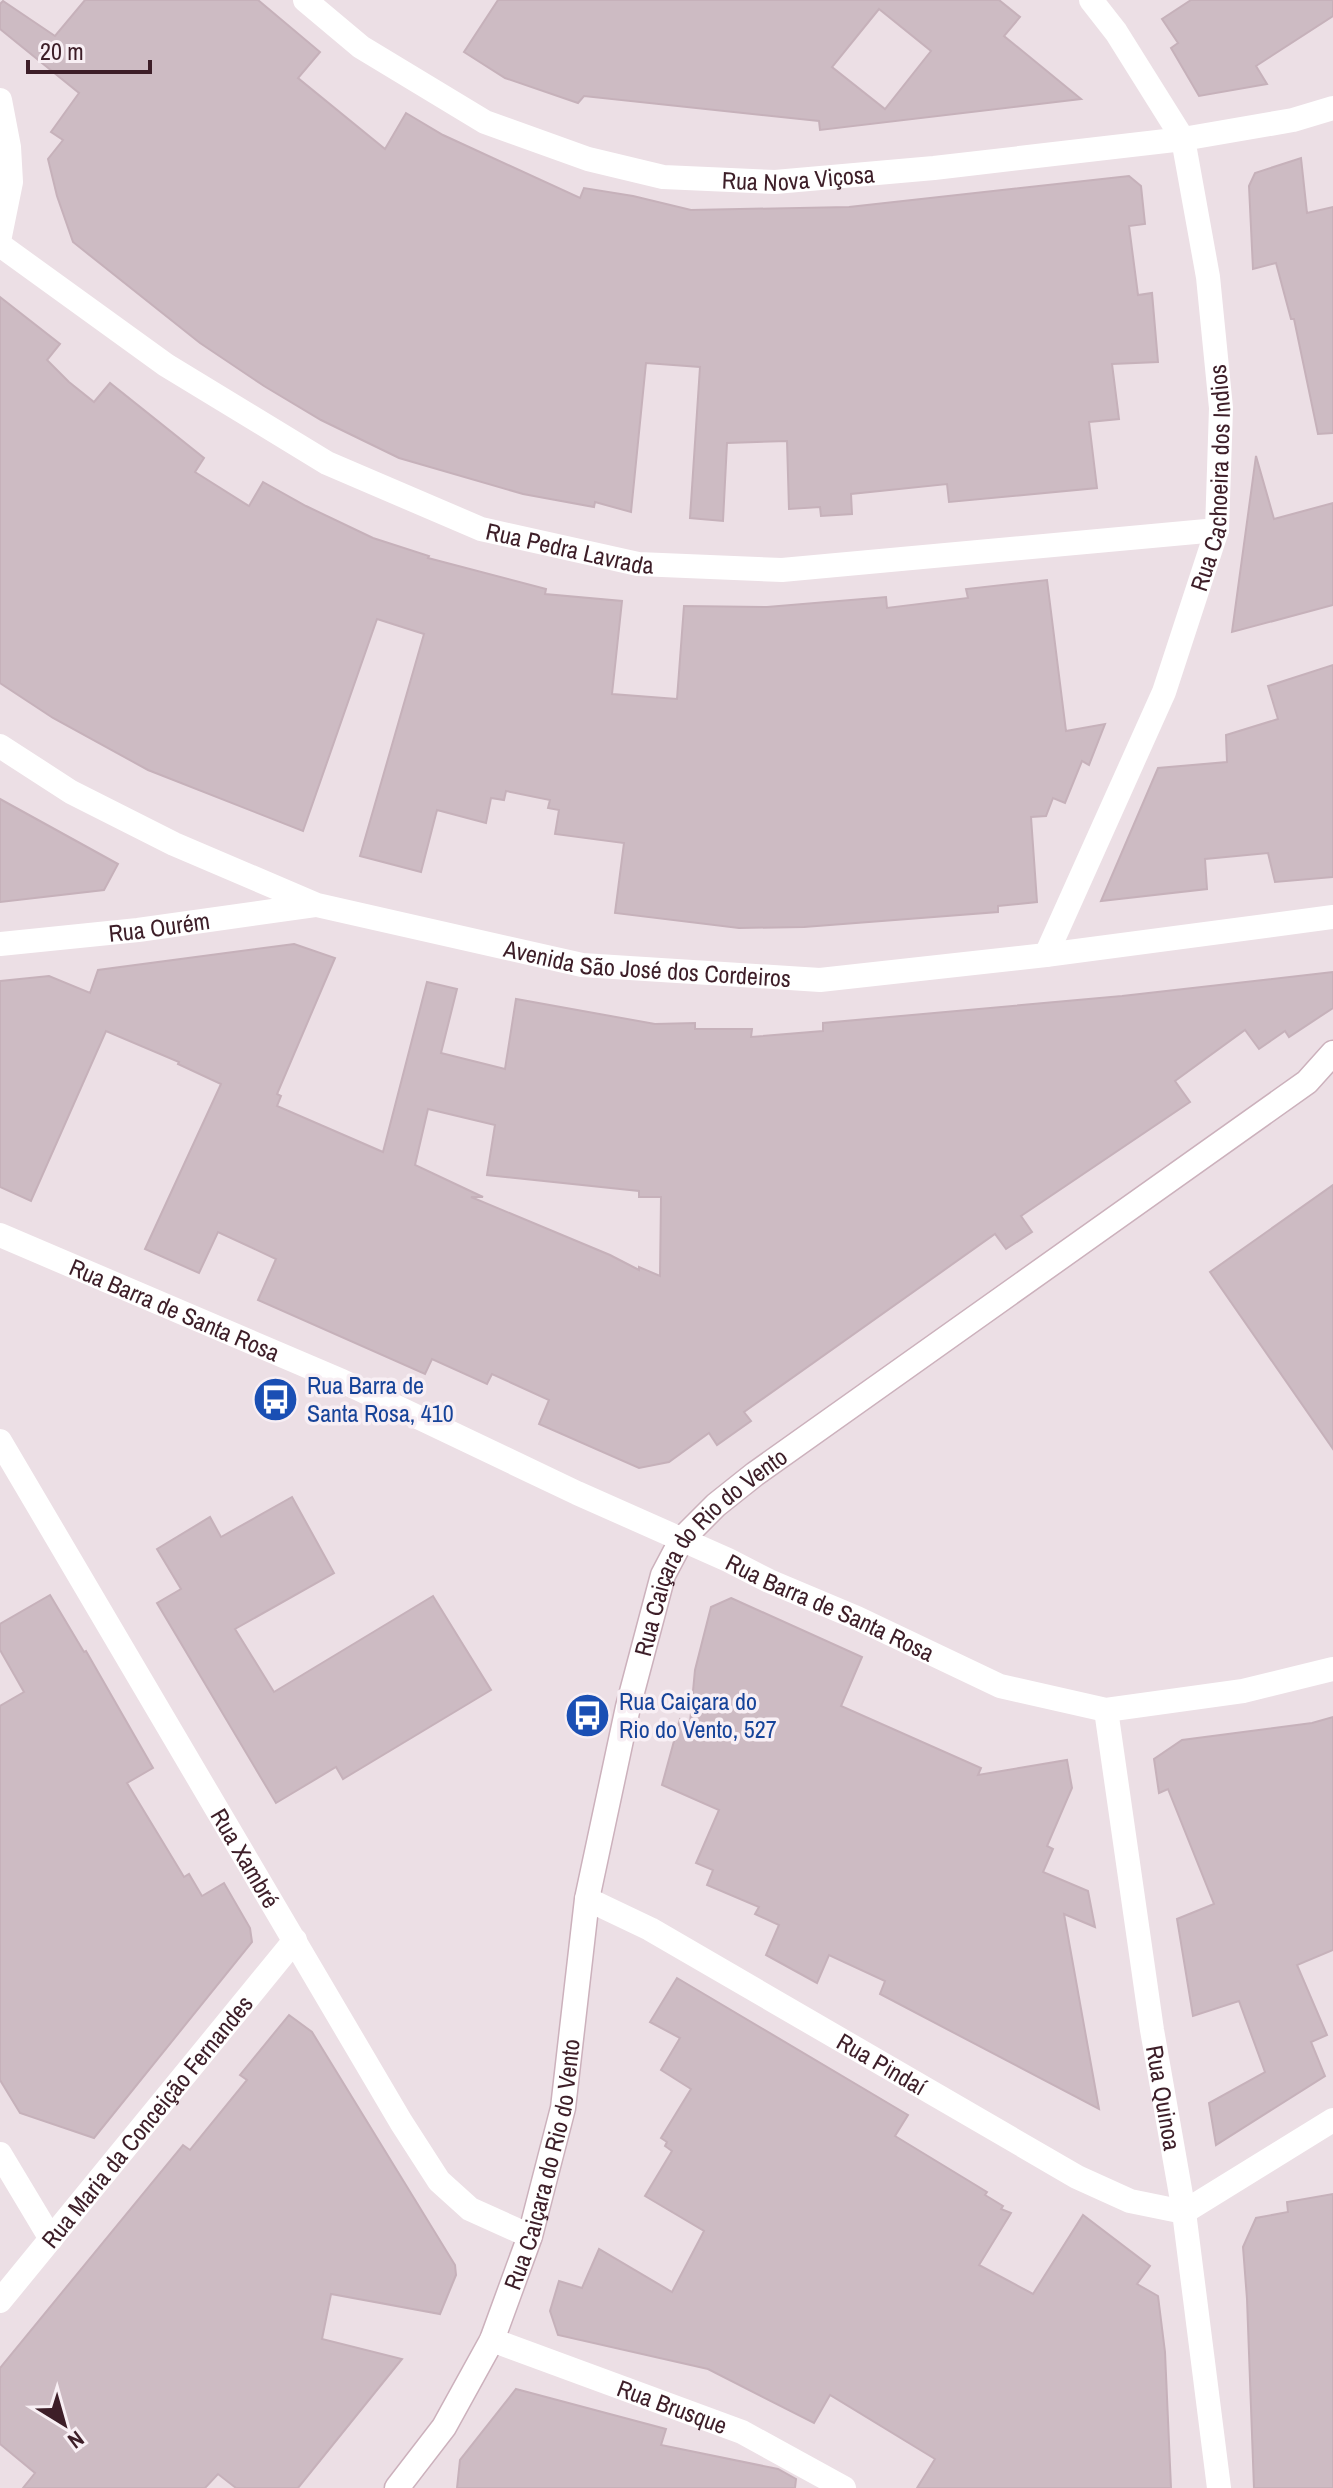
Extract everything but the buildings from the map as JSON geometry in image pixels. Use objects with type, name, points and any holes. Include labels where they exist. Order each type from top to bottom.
[{"type":"street","name":"Rua Nova Viçosa","points":[[305,0],[361,47],[485,122],[588,159],[663,177],[775,182],[934,168],[1183,139],[1293,120],[1333,108]]},
{"type":"street","name":"Rua Cachoeira dos Indios","points":[[1046,955],[1164,692],[1217,530],[1221,408],[1208,277],[1183,139],[1116,32],[1091,0]]},
{"type":"street","points":[[0,100],[9,147],[11,182],[0,236]]},
{"type":"street","name":"Rua Pedra Lavrada","points":[[0,245],[166,365],[327,463],[481,529],[638,564],[782,570],[1217,530]]},
{"type":"street","name":"Avenida São José dos Cordeiros","points":[[0,746],[71,792],[174,844],[317,905],[582,965],[820,980],[1046,955],[1333,917]]},
{"type":"street","name":"Rua Ourém","points":[[0,944],[138,930],[317,905]]},
{"type":"street","name":"Rua Caiçara do Rio do Vento","points":[[397,2488],[444,2427],[492,2340],[530,2236],[563,2108],[587,1899],[628,1707],[663,1575],[682,1539],[716,1505],[755,1474],[1307,1082],[1333,1053]]},
{"type":"street","name":"Rua Caiçara do Rio do Vento","points":[[1307,1082],[1333,1072]]},
{"type":"street","name":"Rua Barra de Santa Rosa","points":[[0,1235],[342,1381],[577,1493],[1000,1686],[1106,1710],[1243,1691],[1333,1669]]},
{"type":"street","name":"Rua Xambré","points":[[0,1441],[401,2122],[439,2181],[470,2209],[530,2236]]},
{"type":"street","name":"Rua Quinoa","points":[[1106,1710],[1152,2030],[1184,2212],[1219,2488]]},
{"type":"street","name":"Rua Pindaí","points":[[587,1899],[650,1929],[1077,2177],[1130,2201],[1184,2212]]},
{"type":"street","name":"Rua Maria da Conceição Fernandes","points":[[0,2301],[295,1940]]},
{"type":"street","points":[[1184,2212],[1333,2120]]},
{"type":"street","points":[[0,2154],[51,2239]]},
{"type":"street","name":"Rua Brusque","points":[[492,2340],[742,2432],[844,2488]]},
{"type":"place","name":"Rua Barra de Santa Rosa, 410","points":[[276,1399]]},
{"type":"place","name":"Rua Caiçara do Rio do Vento, 527","points":[[588,1715]]}]
